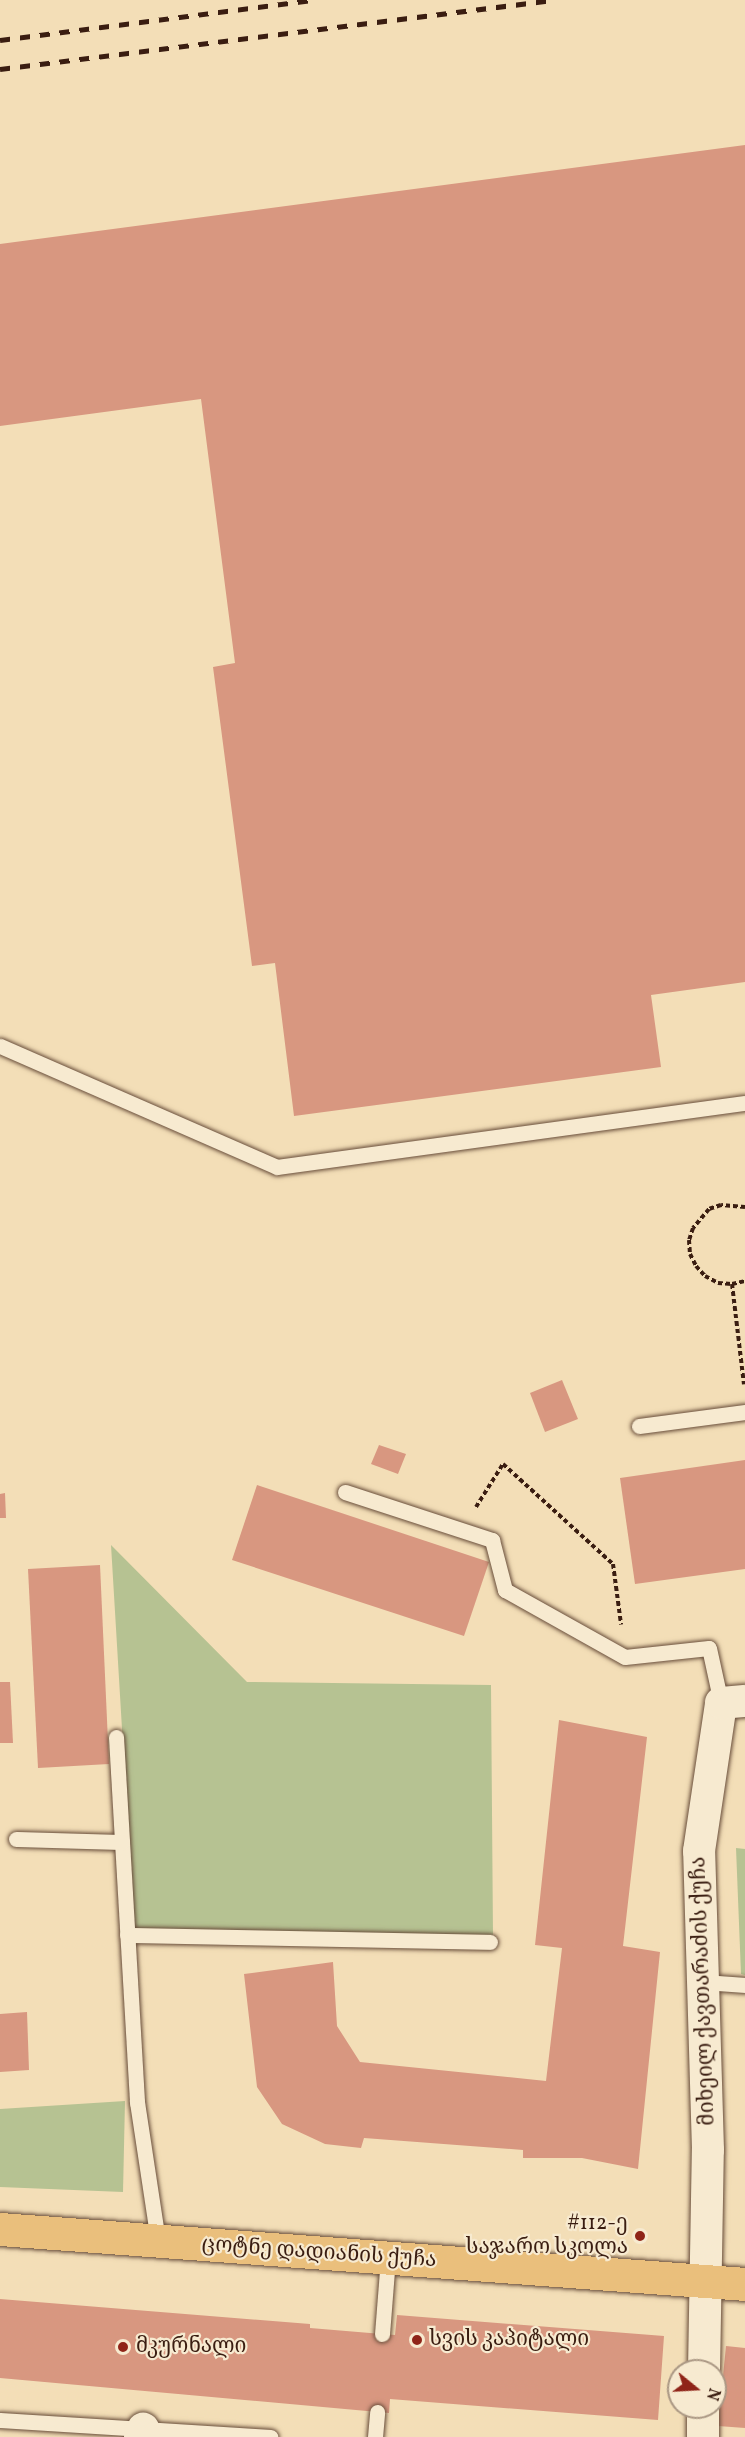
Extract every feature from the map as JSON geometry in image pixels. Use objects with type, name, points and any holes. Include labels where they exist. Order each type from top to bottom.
[{"type":"main road","name":"ცოტნე დადიანის ქუჩა","points":[[0,2229],[745,2284]]},
{"type":"street","name":"მიხეილ ქავთარაძის ქუჩა","points":[[704,2359],[708,2150],[699,1851],[733,1702]]},
{"type":"street","points":[[703,2419],[703,2437]]},
{"type":"lane","points":[[0,1046],[277,1167],[745,1103]]},
{"type":"lane","points":[[639,1426],[745,1412]]},
{"type":"lane","points":[[345,1492],[492,1540],[506,1590],[625,1657],[709,1648],[733,1702]]},
{"type":"lane","points":[[116,1737],[137,2102],[158,2241]]},
{"type":"lane","points":[[16,1839],[122,1842]]},
{"type":"lane","points":[[127,1935],[490,1942]]},
{"type":"lane","points":[[704,1982],[745,1985]]},
{"type":"lane","points":[[382,2334],[388,2258]]},
{"type":"lane","points":[[375,2437],[377,2412]]},
{"type":"lane","points":[[0,2420],[142,2433],[270,2437]]},
{"type":"path","points":[[745,1208],[733,1204],[709,1209],[693,1228],[689,1240],[690,1254],[705,1276],[718,1283],[732,1284],[745,1281]]},
{"type":"path","points":[[732,1284],[745,1390]]},
{"type":"path","points":[[461,1530],[503,1464],[613,1564],[617,1597]]},
{"type":"green space","points":[[111,1545],[247,1682],[491,1685],[493,1937],[134,1929]]},
{"type":"green space","points":[[736,1848],[745,1849],[745,1975],[741,1974]]},
{"type":"green space","points":[[125,2101],[123,2192],[0,2187],[0,2109]]},
{"type":"building","points":[[745,145],[745,982],[651,995],[661,1067],[294,1116],[275,963],[252,966],[213,667],[235,663],[201,399],[0,426],[0,244]]},
{"type":"building","points":[[562,1380],[578,1419],[545,1432],[530,1393]]},
{"type":"building","points":[[379,1445],[406,1454],[398,1474],[371,1464]]},
{"type":"building","points":[[745,1460],[745,1569],[635,1584],[620,1478]]},
{"type":"building","points":[[257,1485],[489,1562],[464,1636],[232,1560]]},
{"type":"building","points":[[5,1493],[6,1518],[0,1518],[0,1494]]},
{"type":"building","points":[[100,1565],[109,1764],[38,1768],[28,1569]]},
{"type":"building","points":[[0,1682],[10,1682],[13,1743],[0,1743]]},
{"type":"building","points":[[559,1720],[647,1737],[623,1946],[660,1952],[638,2169],[582,2158],[523,2158],[523,2150],[364,2138],[361,2148],[325,2144],[282,2124],[257,2087],[244,1974],[333,1962],[337,2026],[360,2062],[546,2081],[562,1948],[535,1945]]},
{"type":"building","points":[[27,2012],[29,2070],[0,2072],[0,2014]]},
{"type":"building","points":[[0,2299],[310,2324],[310,2328],[395,2335],[397,2315],[664,2336],[658,2420],[390,2399],[389,2413],[0,2378]]},
{"type":"building","points":[[726,2346],[745,2348],[745,2428],[718,2426],[719,2419],[727,2419],[727,2359],[725,2359]]},
{"type":"railway","points":[[0,40],[314,0]]},
{"type":"railway","points":[[0,69],[553,0]]},
{"type":"place","name":"#112-ე საჯარო სკოლა","points":[[640,2236]]},
{"type":"place","name":"სვის კაპიტალი","points":[[417,2340]]},
{"type":"place","name":"მკურნალი","points":[[123,2347]]}]
